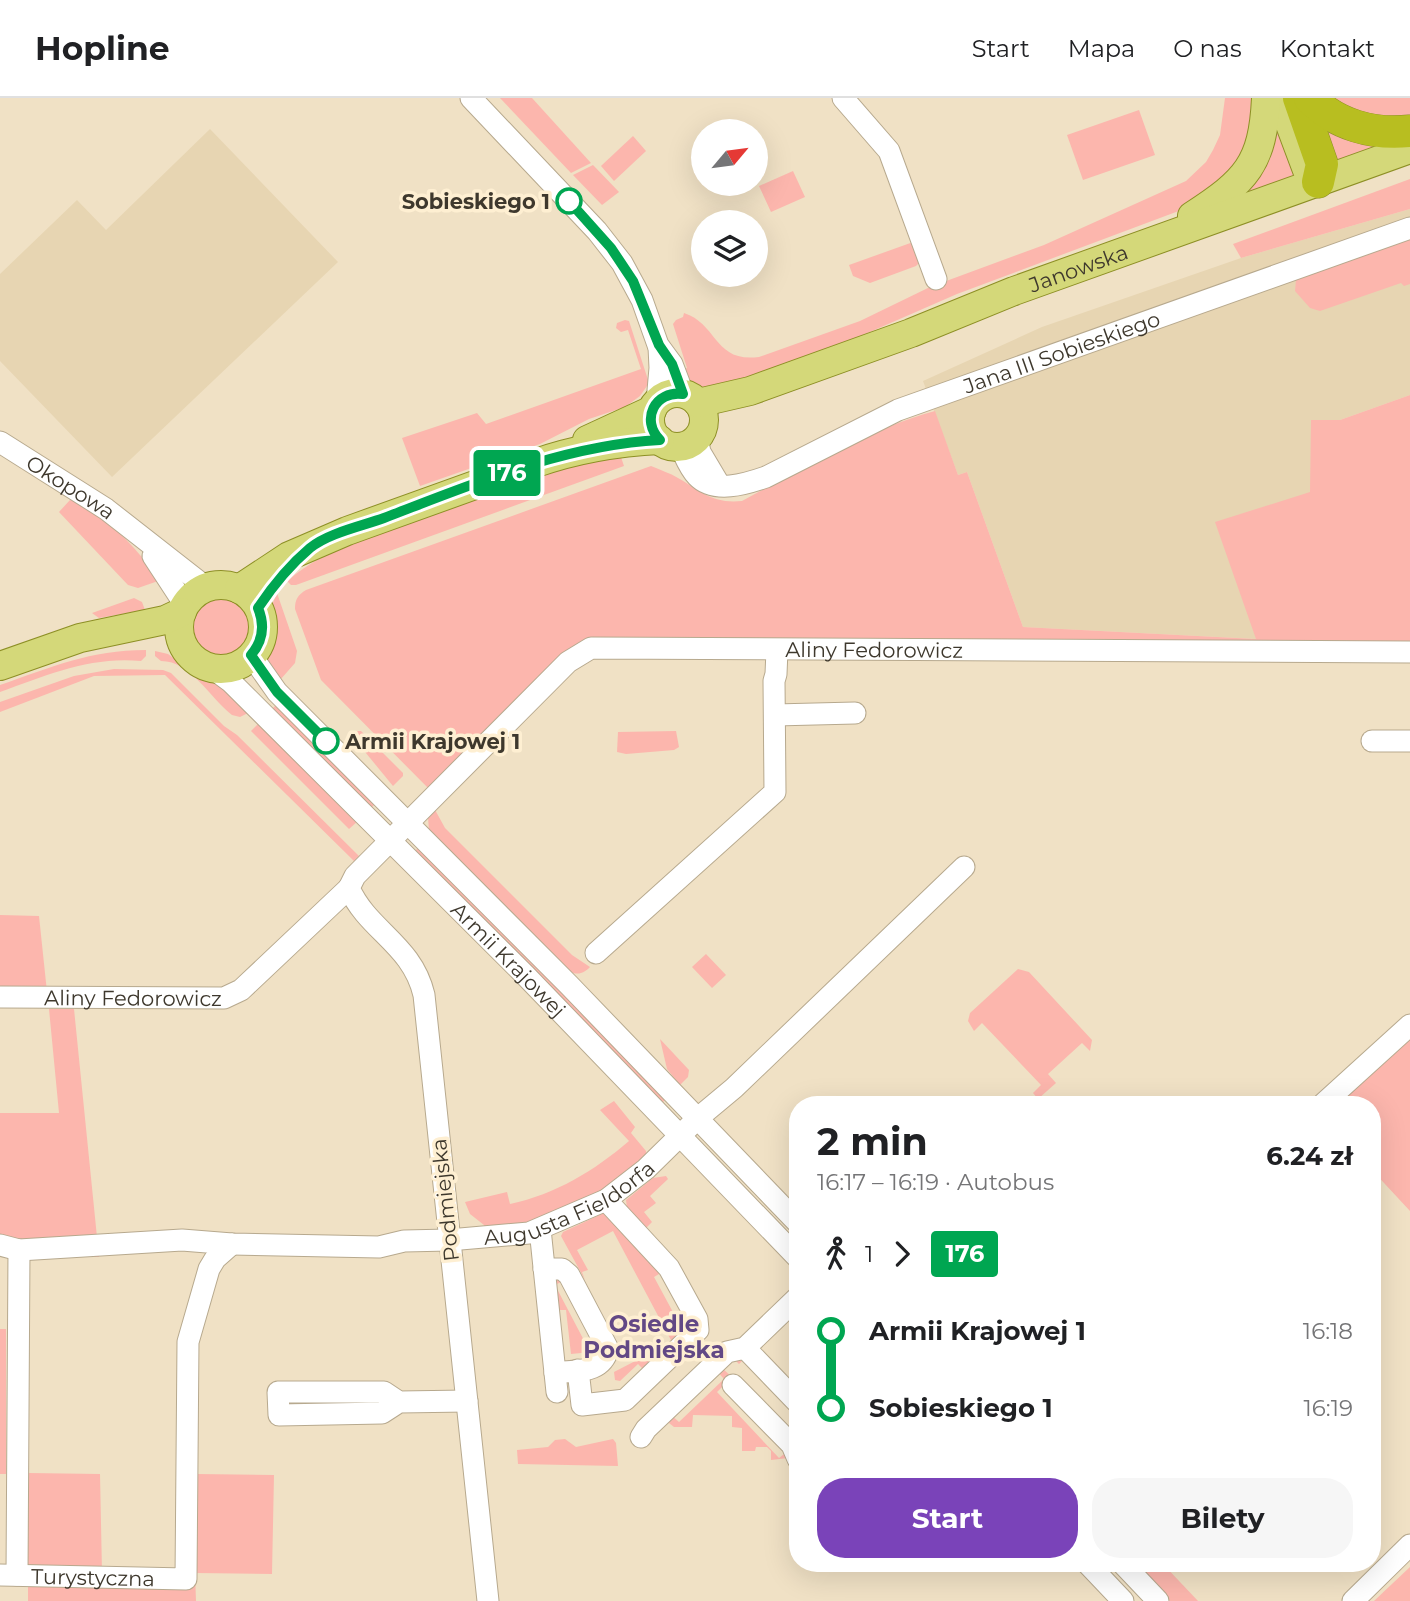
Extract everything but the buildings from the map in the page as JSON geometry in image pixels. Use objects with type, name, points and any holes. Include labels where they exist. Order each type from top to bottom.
[{"type":"highway","points":[[1299,98],[1322,164],[1318,182]]},
{"type":"highway","points":[[1310,98],[1327,113],[1352,125],[1384,132],[1410,131]]},
{"type":"main road","points":[[1151,241],[1216,200],[1245,174],[1260,146],[1266,98]]},
{"type":"main road","points":[[1280,98],[1307,170],[1318,182]]},
{"type":"main road","name":"Janowska","points":[[248,599],[289,556],[346,531],[557,456],[630,442],[679,418],[731,404],[750,391],[1151,241],[1410,149]]},
{"type":"main road","points":[[0,666],[80,638],[165,620],[191,601],[219,585],[248,599],[262,633],[251,655],[242,663],[230,667],[212,667],[194,659],[182,643],[179,624],[191,601]]},
{"type":"main road","points":[[107,634],[182,643]]},
{"type":"street","name":"Jana III Sobieskiego","points":[[471,98],[611,248],[633,281],[659,345],[672,364],[679,418],[697,476],[705,483],[743,486],[898,411],[1410,229]]},
{"type":"street","points":[[844,98],[889,151],[936,279]]},
{"type":"street","name":"Okopowa","points":[[0,442],[106,509],[140,537],[191,601]]},
{"type":"street","name":"Aliny Fedorowicz","points":[[390,840],[568,662],[584,651],[600,647],[1410,652]]},
{"type":"street","points":[[596,953],[775,792],[774,681],[777,650]]},
{"type":"street","name":"Armii Krajowej","points":[[251,655],[277,692],[789,1214]]},
{"type":"street","name":"Armii Krajowej","points":[[212,667],[231,682],[390,840],[789,1249]]},
{"type":"street","points":[[775,715],[855,713]]},
{"type":"street","points":[[1372,741],[1410,741]]},
{"type":"street","points":[[349,888],[355,876],[390,840]]},
{"type":"street","points":[[698,1118],[734,1088],[964,867]]},
{"type":"street","name":"Aliny Fedorowicz","points":[[0,997],[224,998],[241,990],[349,888]]},
{"type":"street","name":"Podmiejska","points":[[349,888],[356,903],[404,952],[420,979],[424,995],[488,1601]]},
{"type":"street","points":[[1332,1096],[1410,1025]]},
{"type":"street","name":"Augusta Fieldorfa","points":[[9,1247],[182,1240],[232,1244],[379,1247],[404,1241],[528,1233],[606,1200],[646,1169],[698,1118]]},
{"type":"street","points":[[578,1370],[582,1405],[625,1400],[698,1330],[697,1319],[669,1268],[606,1200]]},
{"type":"street","points":[[540,1228],[544,1269],[556,1383],[578,1370],[597,1368],[604,1361],[608,1349],[569,1275],[562,1269],[544,1269]]},
{"type":"street","name":"Turystyczna","points":[[8,1575],[186,1579],[188,1342],[209,1269],[215,1259],[232,1244]]},
{"type":"street","points":[[8,1575],[9,1247]]},
{"type":"street","points":[[641,1437],[646,1429],[719,1359],[727,1352],[745,1348],[789,1306]]},
{"type":"street","points":[[695,1333],[719,1359]]},
{"type":"street","points":[[745,1348],[789,1394]]},
{"type":"street","points":[[733,1385],[789,1441]]},
{"type":"street","points":[[399,1402],[384,1392],[278,1392],[279,1415],[382,1413],[399,1402],[467,1401]]},
{"type":"street","points":[[1353,1601],[1410,1545]]},
{"type":"street","points":[[1096,1572],[1124,1601]]},
{"type":"street","points":[[1131,1572],[1158,1601]]},
{"type":"shaded area","points":[[500,98],[532,98],[591,163],[571,173]]},
{"type":"shaded area","points":[[1225,98],[1257,98],[1247,155],[1192,206],[957,294],[847,342],[718,388],[694,389],[687,384],[680,371],[687,368],[673,324],[683,317],[684,313],[704,325],[724,349],[744,357],[759,357],[860,321],[930,287],[1044,245],[1186,181],[1206,162],[1213,150],[1220,135]]},
{"type":"shaded area","points":[[1274,98],[1302,175],[1229,201]]},
{"type":"shaded area","points":[[1328,98],[1410,98],[1410,117],[1370,118]]},
{"type":"shaded area","points":[[1139,110],[1155,155],[1083,180],[1067,135]]},
{"type":"shaded area","points":[[1323,120],[1405,138],[1330,165]]},
{"type":"shaded area","points":[[210,129],[338,262],[112,477],[0,361],[0,274],[77,200],[106,230]]},
{"type":"shaded area","points":[[633,136],[646,151],[614,181],[601,166]]},
{"type":"shaded area","points":[[593,165],[619,192],[602,205],[573,175]]},
{"type":"shaded area","points":[[793,171],[805,197],[771,212],[764,196],[768,196],[768,182]]},
{"type":"shaded area","points":[[1410,179],[1410,209],[1241,258],[1233,244]]},
{"type":"shaded area","points":[[1410,209],[1410,395],[1340,420],[1311,420],[1311,492],[1257,639],[1023,627],[967,472],[958,475],[923,381],[1042,327],[1241,258]]},
{"type":"shaded area","points":[[1410,238],[1410,284],[1404,286],[1401,283],[1320,311],[1310,308],[1295,291],[1296,280],[1306,275]]},
{"type":"shaded area","points":[[916,241],[921,261],[916,266],[870,283],[853,276],[849,265]]},
{"type":"shaded area","points":[[629,321],[649,383],[640,396],[625,407],[589,419],[540,444],[420,486],[402,438],[477,413],[486,424],[641,369],[628,330],[621,332],[616,328],[617,323]]},
{"type":"shaded area","points":[[1410,395],[1410,645],[585,640],[567,651],[430,790],[321,680],[295,609],[298,598],[306,590],[651,466],[675,476],[715,499],[742,501],[860,439],[935,411],[958,475],[967,472],[1023,627],[1256,639],[1215,522],[1310,492],[1311,420],[1340,420]]},
{"type":"shaded area","points":[[619,451],[624,466],[296,585],[287,581],[320,558],[356,541]]},
{"type":"shaded area","points":[[70,500],[82,504],[107,522],[161,580],[138,588],[128,585],[59,512]]},
{"type":"shaded area","points":[[277,593],[297,651],[295,663],[280,680],[268,662],[273,633],[272,605]]},
{"type":"shaded area","points":[[214,597],[226,597],[245,610],[250,627],[248,639],[237,652],[226,657],[214,657],[195,644],[190,633],[190,621],[203,602]]},
{"type":"shaded area","points":[[134,598],[142,602],[145,610],[99,618],[92,613]]},
{"type":"shaded area","points":[[146,650],[146,656],[141,661],[87,664],[52,673],[0,692],[0,685],[54,666],[89,656]]},
{"type":"shaded area","points":[[155,651],[168,654],[197,675],[217,682],[248,713],[240,717],[232,715],[191,674],[182,667],[161,661],[155,656]]},
{"type":"shaded area","points":[[114,669],[163,670],[171,673],[359,856],[354,861],[165,675],[94,676],[0,712],[0,702],[74,676]]},
{"type":"shaded area","points":[[277,704],[376,803],[370,809],[271,710]]},
{"type":"shaded area","points":[[259,723],[358,821],[349,829],[251,731]]},
{"type":"shaded area","points":[[358,731],[403,773],[393,786],[352,736]]},
{"type":"shaded area","points":[[676,731],[679,747],[674,750],[626,754],[617,752],[618,732]]},
{"type":"shaded area","points":[[434,808],[445,828],[572,955],[590,967],[581,973],[569,971],[429,831],[428,817]]},
{"type":"shaded area","points":[[419,847],[667,1098],[661,1104],[414,852]]},
{"type":"shaded area","points":[[0,915],[39,916],[47,992],[0,992]]},
{"type":"shaded area","points":[[706,954],[726,975],[712,988],[692,967]]},
{"type":"shaded area","points":[[1018,969],[1029,972],[1092,1040],[1090,1051],[1082,1043],[1048,1074],[1056,1083],[1041,1096],[1036,1096],[1033,1093],[1041,1085],[982,1023],[974,1031],[968,1021],[970,1013]]},
{"type":"shaded area","points":[[49,1009],[74,1009],[99,1257],[0,1257],[0,1113],[59,1113]]},
{"type":"shaded area","points":[[1410,1035],[1410,1211],[1381,1180],[1381,1096],[1345,1096]]},
{"type":"shaded area","points":[[660,1039],[689,1070],[688,1077],[680,1085],[667,1069]]},
{"type":"shaded area","points":[[614,1101],[635,1127],[631,1133],[646,1151],[646,1156],[606,1189],[526,1224],[485,1230],[484,1225],[470,1214],[465,1202],[507,1192],[510,1204],[527,1200],[574,1180],[616,1152],[629,1141],[600,1110]]},
{"type":"shaded area","points":[[666,1176],[668,1179],[650,1196],[656,1203],[644,1212],[652,1222],[646,1228],[627,1208],[626,1200],[653,1178]]},
{"type":"shaded area","points":[[606,1212],[664,1271],[654,1277],[681,1327],[691,1322],[689,1331],[656,1363],[652,1360],[643,1369],[638,1364],[620,1381],[615,1380],[614,1372],[672,1342],[613,1231],[577,1250],[588,1270],[582,1272],[585,1280],[561,1236],[563,1232]]},
{"type":"shaded area","points":[[553,1278],[565,1280],[555,1285],[589,1350],[599,1345],[593,1363],[591,1352],[571,1354],[566,1310],[559,1310]]},
{"type":"shaded area","points":[[0,1329],[6,1329],[6,1474],[0,1474]]},
{"type":"shaded area","points":[[731,1356],[746,1357],[739,1364],[733,1358],[723,1369],[732,1377],[717,1392],[779,1458],[788,1451],[788,1458],[771,1460],[771,1451],[767,1447],[742,1451],[742,1428],[732,1427],[732,1416],[693,1415],[692,1427],[674,1427],[669,1423],[670,1414],[679,1422],[724,1379],[716,1370]]},
{"type":"shaded area","points":[[565,1439],[576,1447],[613,1439],[616,1443],[618,1466],[518,1464],[517,1450],[548,1447],[555,1440]]},
{"type":"shaded area","points":[[28,1473],[100,1474],[102,1572],[195,1573],[196,1601],[28,1601]]},
{"type":"shaded area","points":[[196,1474],[274,1475],[272,1574],[195,1573]]},
{"type":"shaded area","points":[[1410,1567],[1410,1601],[1374,1601]]},
{"type":"shaded area","points":[[1143,1572],[1171,1572],[1198,1601],[1170,1601]]},
{"type":"bus line","name":"176","points":[[326,741],[266,680],[251,655],[262,633],[258,608],[278,581],[312,547],[346,531],[557,456],[630,442],[660,440],[651,426],[652,410],[662,397],[683,394],[672,364],[659,345],[633,281],[611,248],[569,201]]},
{"type":"place","name":"Sobieskiego 1","points":[[569,201]]},
{"type":"place","name":"Armii Krajowej 1","points":[[326,741]]},
{"type":"district","name":"Osiedle Podmiejska","points":[[654,1337]]}]
